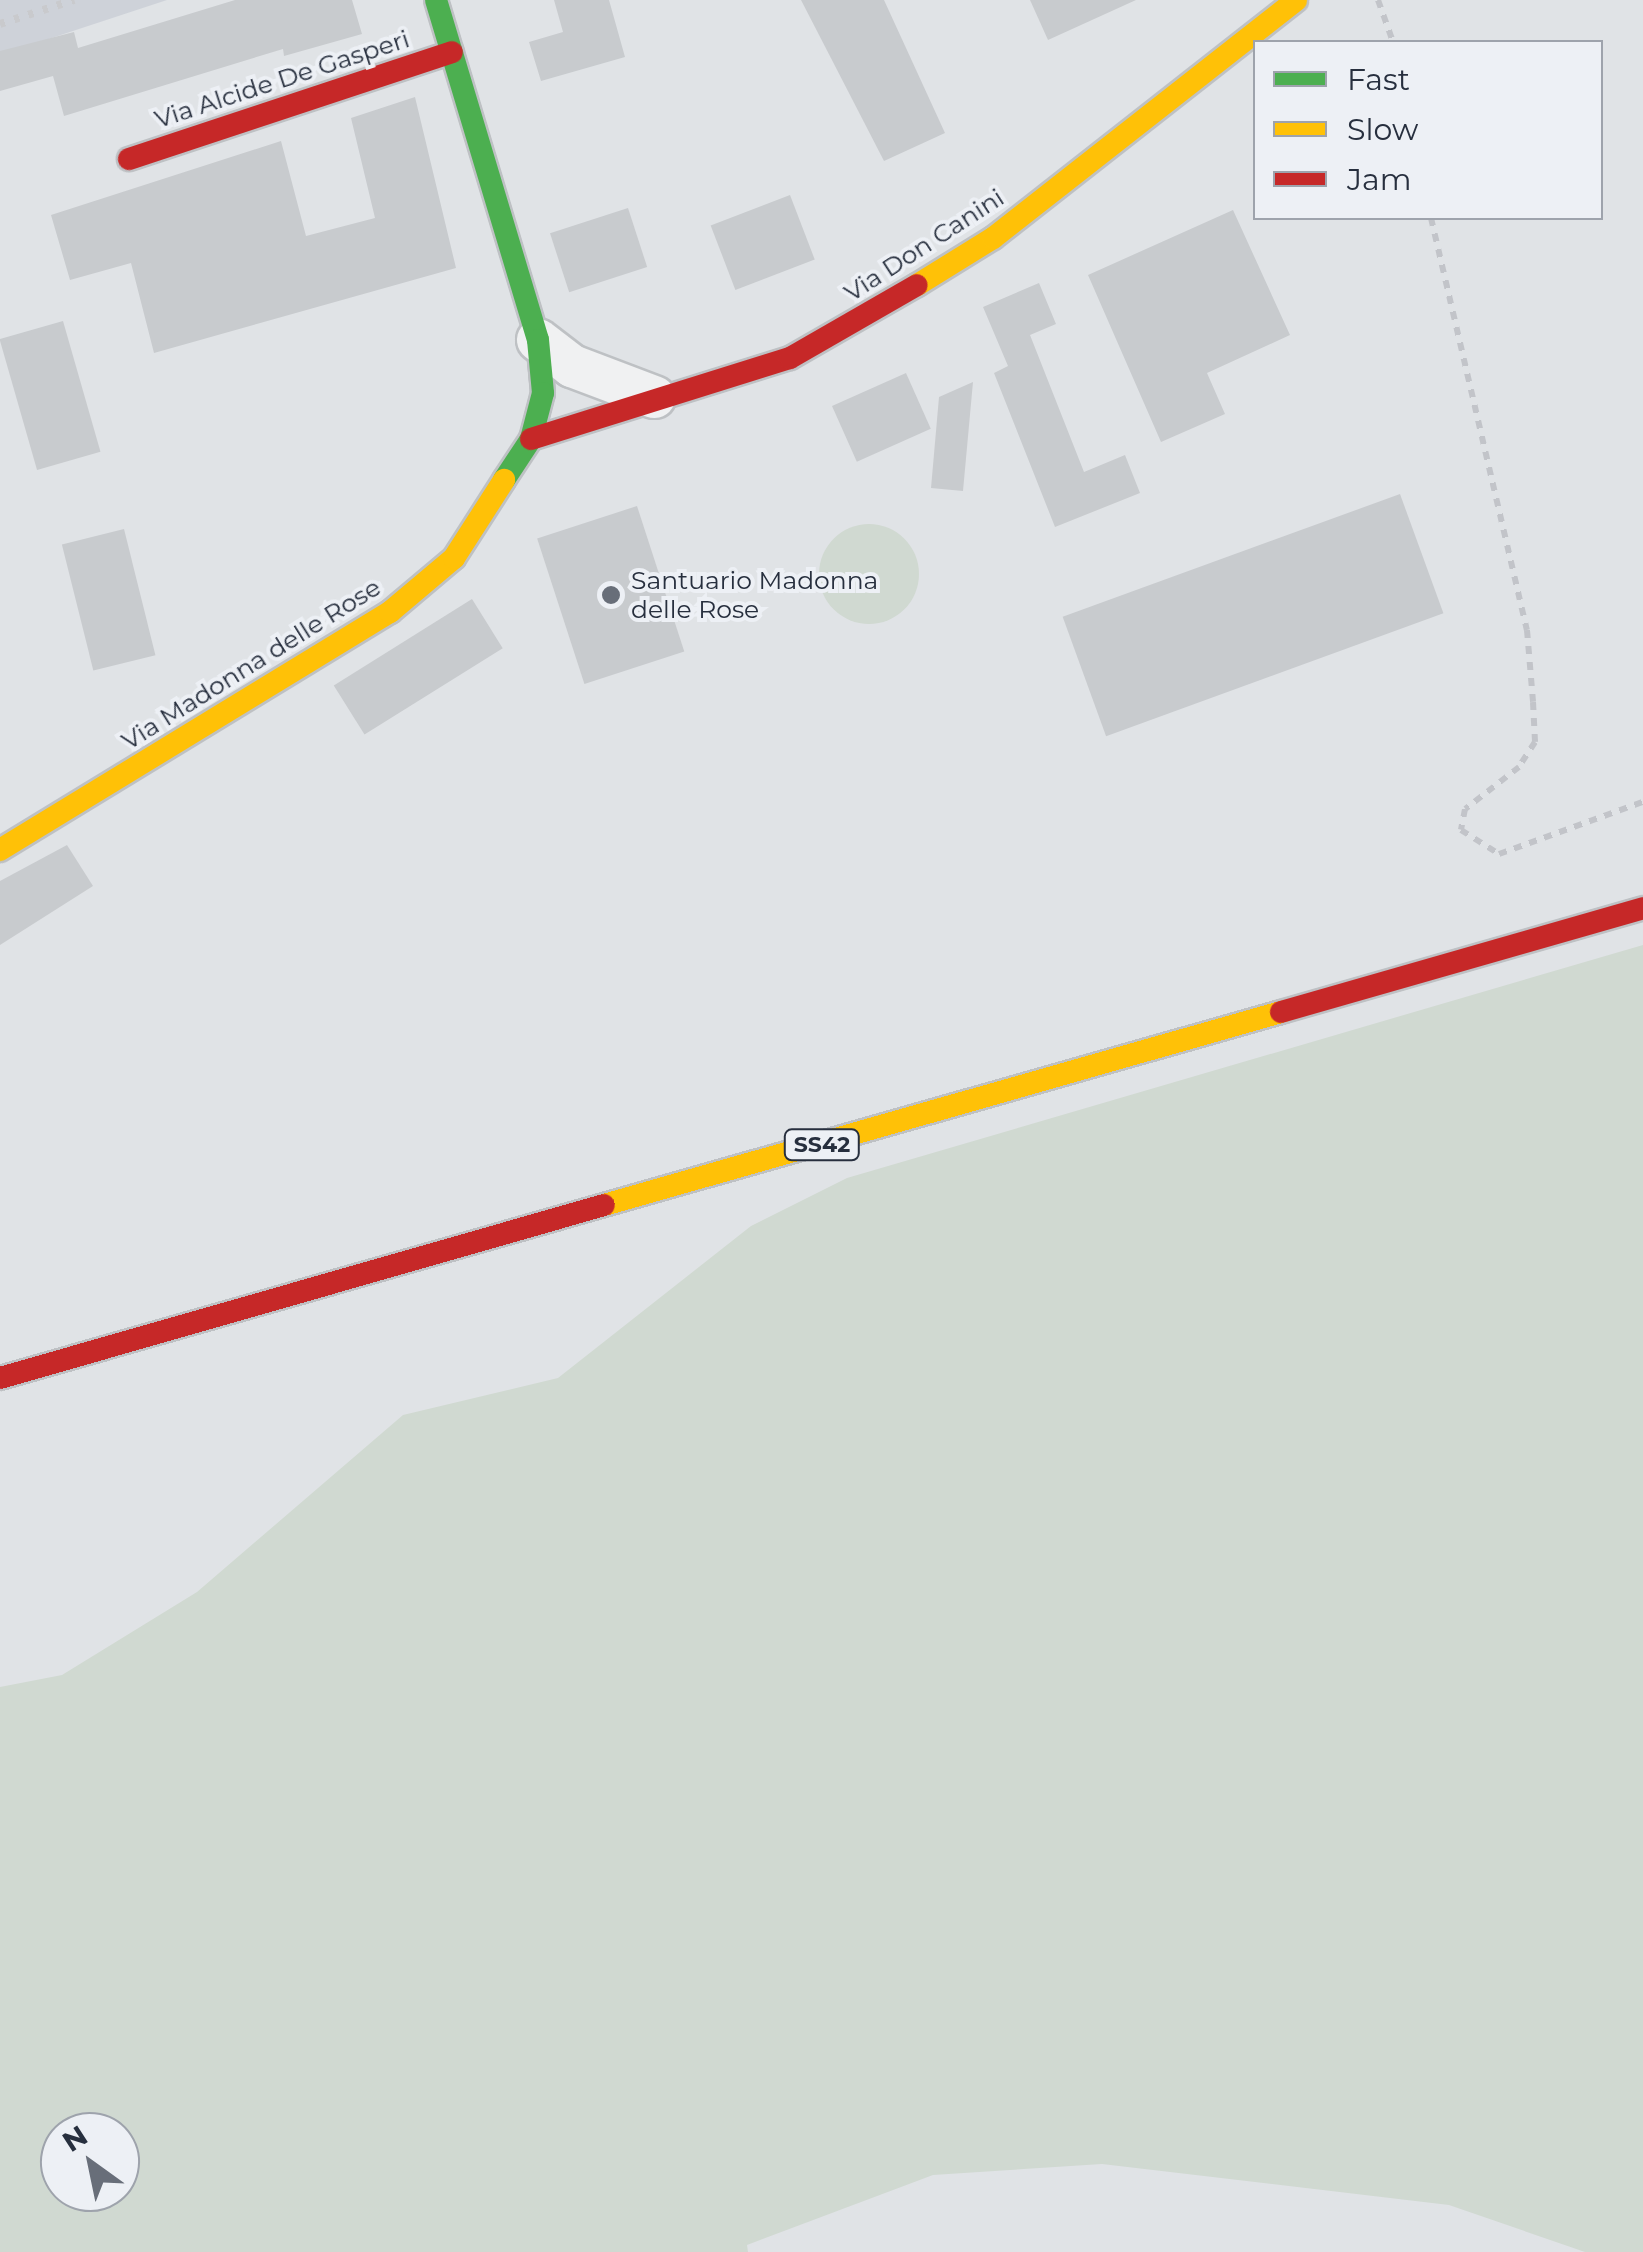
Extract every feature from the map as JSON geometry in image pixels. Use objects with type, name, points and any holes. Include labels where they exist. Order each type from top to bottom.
[{"type":"main road","name":"Via Madonna delle Rose","points":[[0,850],[390,612],[454,558],[531,439],[543,393],[538,340],[436,0]]},
{"type":"main road","name":"Via Don Canini","points":[[531,439],[654,397],[790,358],[886,304],[993,238],[1296,0]]},
{"type":"main road","name":"Via Alcide De Gasperi","points":[[129,159],[452,52]]},
{"type":"main road","name":"SS42","points":[[0,1378],[1643,908]]},
{"type":"street","points":[[538,340],[572,366],[654,397]]},
{"type":"path","points":[[1378,0],[1392,40]]},
{"type":"path","points":[[1431,220],[1527,630],[1534,702],[1534,742],[1519,766],[1465,809],[1460,830],[1499,854],[1643,802]]},
{"type":"shaded area","points":[[0,0],[167,0],[0,55]]},
{"type":"shaded area","points":[[869,524],[897,532],[911,546],[919,574],[911,602],[897,616],[869,624],[841,616],[827,602],[819,574],[827,546],[841,532]]},
{"type":"shaded area","points":[[1643,945],[1643,2252],[1585,2252],[1449,2205],[1102,2164],[933,2175],[747,2245],[748,2252],[0,2252],[0,1687],[62,1675],[197,1592],[403,1415],[558,1378],[751,1226],[847,1178]]},
{"type":"building","points":[[235,0],[352,0],[362,34],[284,56],[283,49],[64,116],[53,76],[0,91],[0,51],[74,32],[78,48]]},
{"type":"building","points":[[554,0],[609,0],[625,57],[541,81],[529,42],[563,32]]},
{"type":"building","points":[[801,0],[884,0],[945,133],[884,161]]},
{"type":"building","points":[[1030,0],[1136,0],[1048,40]]},
{"type":"building","points":[[415,97],[456,268],[154,353],[131,263],[70,280],[51,215],[281,141],[306,236],[375,218],[351,118]]},
{"type":"building","points":[[790,195],[815,259],[735,290],[711,225]]},
{"type":"building","points":[[628,208],[647,267],[569,292],[550,233]]},
{"type":"building","points":[[1233,210],[1290,335],[1207,373],[1225,414],[1161,442],[1088,275]]},
{"type":"building","points":[[1039,283],[1056,324],[1030,335],[1084,472],[1125,455],[1140,493],[1055,527],[994,373],[1008,366],[983,307]]},
{"type":"building","points":[[63,321],[100,452],[37,470],[0,339]]},
{"type":"building","points":[[906,373],[931,429],[857,462],[832,406]]},
{"type":"building","points":[[973,382],[963,491],[931,488],[939,397]]},
{"type":"building","points":[[1400,494],[1443,613],[1106,736],[1063,617]]},
{"type":"building","name":"Santuario Madonna delle Rose","points":[[637,506],[684,652],[584,684],[537,538]]},
{"type":"building","points":[[124,529],[155,655],[93,671],[62,544]]},
{"type":"building","points":[[472,599],[503,648],[365,735],[334,685]]},
{"type":"building","points":[[67,845],[93,886],[0,945],[0,881]]},
{"type":"railway","points":[[0,24],[74,0]]},
{"type":"traffic: fast","points":[[436,0],[538,340],[543,393],[531,439],[504,480]]},
{"type":"traffic: slow","points":[[917,285],[993,238],[1296,0]]},
{"type":"traffic: slow","points":[[0,850],[390,612],[454,558],[504,480]]},
{"type":"traffic: slow","points":[[604,1205],[1281,1012]]},
{"type":"traffic: jam","points":[[129,159],[452,52]]},
{"type":"traffic: jam","points":[[531,439],[790,358],[917,285]]},
{"type":"traffic: jam","points":[[1281,1012],[1643,908]]},
{"type":"traffic: jam","points":[[0,1378],[604,1205]]},
{"type":"place","name":"Santuario Madonna delle Rose","points":[[611,595]]}]
